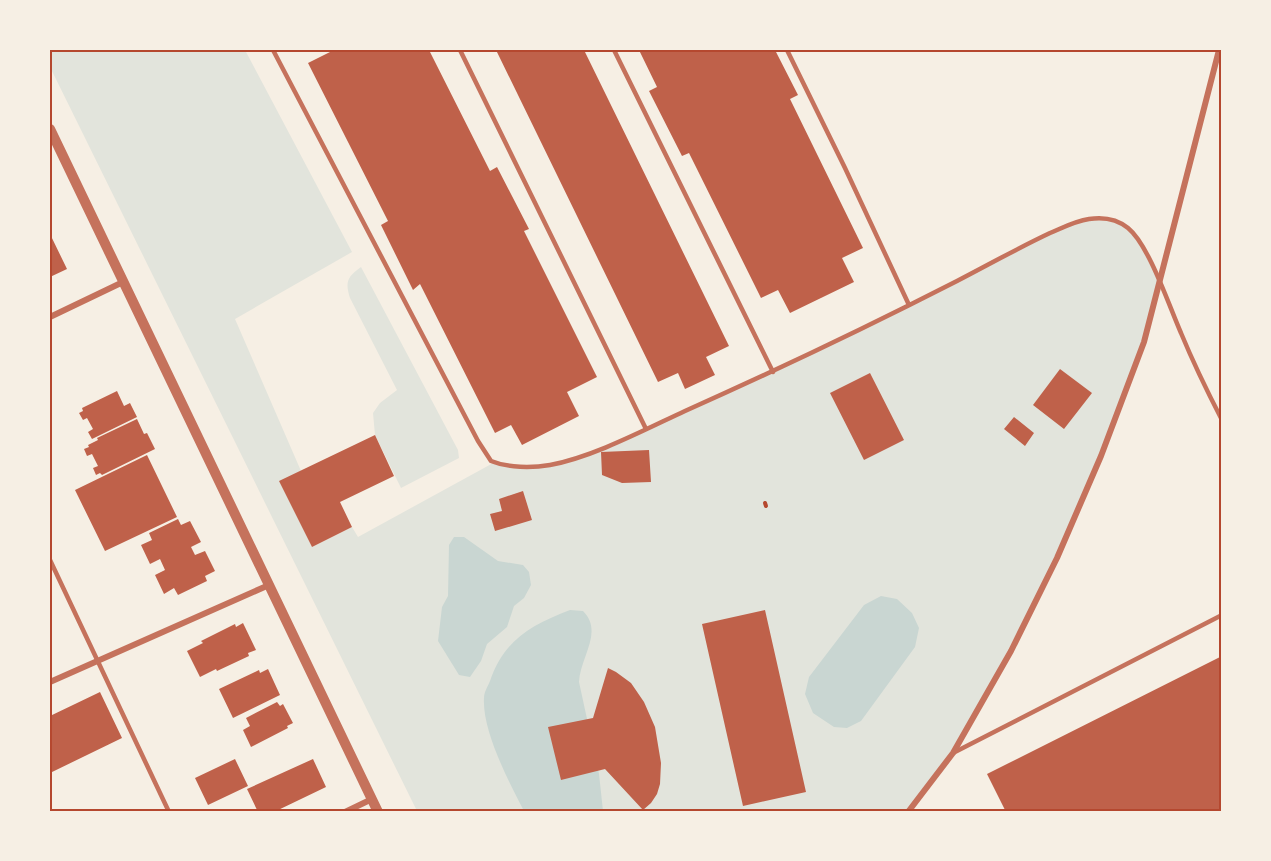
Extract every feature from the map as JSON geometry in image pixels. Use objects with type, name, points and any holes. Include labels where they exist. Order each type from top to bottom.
[{"type":"street","points":[[908,812],[953,753],[1011,651],[1067,537],[1124,398],[1153,311],[1158,280],[1219,50]]},
{"type":"street","points":[[50,129],[378,812]]},
{"type":"street","points":[[50,317],[123,282]]},
{"type":"street","points":[[50,682],[268,585]]},
{"type":"street","points":[[345,812],[372,799]]},
{"type":"lane","points":[[273,50],[478,441],[491,461],[502,465],[547,465],[608,446],[773,372],[1033,241],[1066,226],[1087,219],[1102,218],[1128,228],[1137,239],[1221,420]]},
{"type":"lane","points":[[460,50],[646,429]]},
{"type":"lane","points":[[614,50],[773,372]]},
{"type":"lane","points":[[787,50],[909,305]]},
{"type":"lane","points":[[50,560],[169,812]]},
{"type":"lane","points":[[953,753],[1221,615]]},
{"type":"shaded area","points":[[50,50],[245,50],[352,252],[235,319],[301,471],[280,482],[312,547],[352,527],[358,537],[495,462],[502,465],[547,465],[608,446],[773,372],[1033,241],[1087,219],[1117,222],[1138,239],[1159,280],[1144,342],[1057,558],[953,753],[908,811],[417,811],[50,67]]},
{"type":"shaded area","points":[[361,267],[458,450],[459,458],[401,488],[375,435],[373,413],[380,403],[397,390],[348,292],[348,280]]},
{"type":"shaded area","points":[[454,537],[464,537],[498,561],[523,565],[529,572],[531,585],[524,598],[514,606],[507,627],[487,644],[481,661],[470,677],[459,675],[438,641],[442,607],[448,596],[449,545]]},
{"type":"shaded area","points":[[881,596],[897,599],[912,613],[919,628],[915,647],[861,721],[847,728],[834,727],[813,713],[805,694],[809,677],[864,605]]},
{"type":"shaded area","points":[[570,610],[583,611],[591,627],[591,636],[579,682],[599,774],[603,811],[524,811],[492,741],[487,726],[484,698],[496,667],[511,644],[531,628]]},
{"type":"building","points":[[328,50],[429,50],[490,171],[497,167],[529,229],[524,231],[597,377],[567,392],[579,416],[522,445],[511,425],[495,433],[420,284],[413,290],[381,225],[388,221],[308,63],[330,52]]},
{"type":"building","points":[[496,50],[584,50],[729,346],[706,357],[715,375],[685,389],[678,373],[658,382]]},
{"type":"building","points":[[639,50],[775,50],[798,95],[790,99],[863,248],[842,258],[854,282],[790,313],[778,290],[761,298],[689,153],[682,156],[649,91],[657,87]]},
{"type":"building","points":[[50,234],[67,269],[50,277]]},
{"type":"building","points":[[1060,369],[1092,393],[1064,429],[1033,405]]},
{"type":"building","points":[[870,373],[904,440],[864,460],[830,393]]},
{"type":"building","points":[[117,391],[124,406],[130,403],[137,417],[92,439],[88,432],[93,429],[87,418],[83,420],[79,413],[83,411],[82,408]]},
{"type":"building","points":[[1014,417],[1034,433],[1025,446],[1004,429]]},
{"type":"building","points":[[137,419],[155,449],[102,475],[100,473],[96,475],[93,468],[98,466],[92,454],[87,456],[84,449],[98,440],[97,438]]},
{"type":"building","points":[[375,435],[394,476],[340,502],[352,527],[312,547],[279,481]]},
{"type":"building","points":[[649,450],[651,482],[622,483],[602,475],[601,452]]},
{"type":"building","points":[[147,455],[177,517],[105,551],[75,490]]},
{"type":"building","points":[[523,491],[532,520],[495,531],[490,514],[502,511],[499,499]]},
{"type":"building","points":[[178,519],[181,525],[190,521],[201,542],[191,547],[195,555],[205,551],[215,571],[205,576],[207,581],[178,595],[174,588],[164,594],[155,575],[165,570],[160,559],[150,564],[141,545],[152,540],[149,533]]},
{"type":"building","points":[[765,610],[806,792],[743,806],[702,624]]},
{"type":"building","points":[[243,623],[256,650],[248,653],[249,656],[200,677],[187,651],[203,643],[201,641],[235,624],[236,627]]},
{"type":"building","points":[[1222,656],[1222,809],[1216,812],[1006,812],[987,774]]},
{"type":"building","points":[[608,668],[631,683],[644,702],[655,727],[661,763],[660,784],[657,794],[643,810],[605,769],[561,780],[548,727],[593,718]]},
{"type":"building","points":[[268,669],[280,695],[233,718],[219,689],[259,670],[260,673]]},
{"type":"building","points":[[100,692],[122,738],[50,773],[50,716]]},
{"type":"building","points":[[277,702],[280,706],[283,704],[293,723],[287,726],[288,728],[251,747],[243,730],[250,726],[246,718]]},
{"type":"building","points":[[235,759],[248,786],[208,805],[195,778]]},
{"type":"building","points":[[313,759],[326,787],[274,812],[258,812],[247,789]]}]
